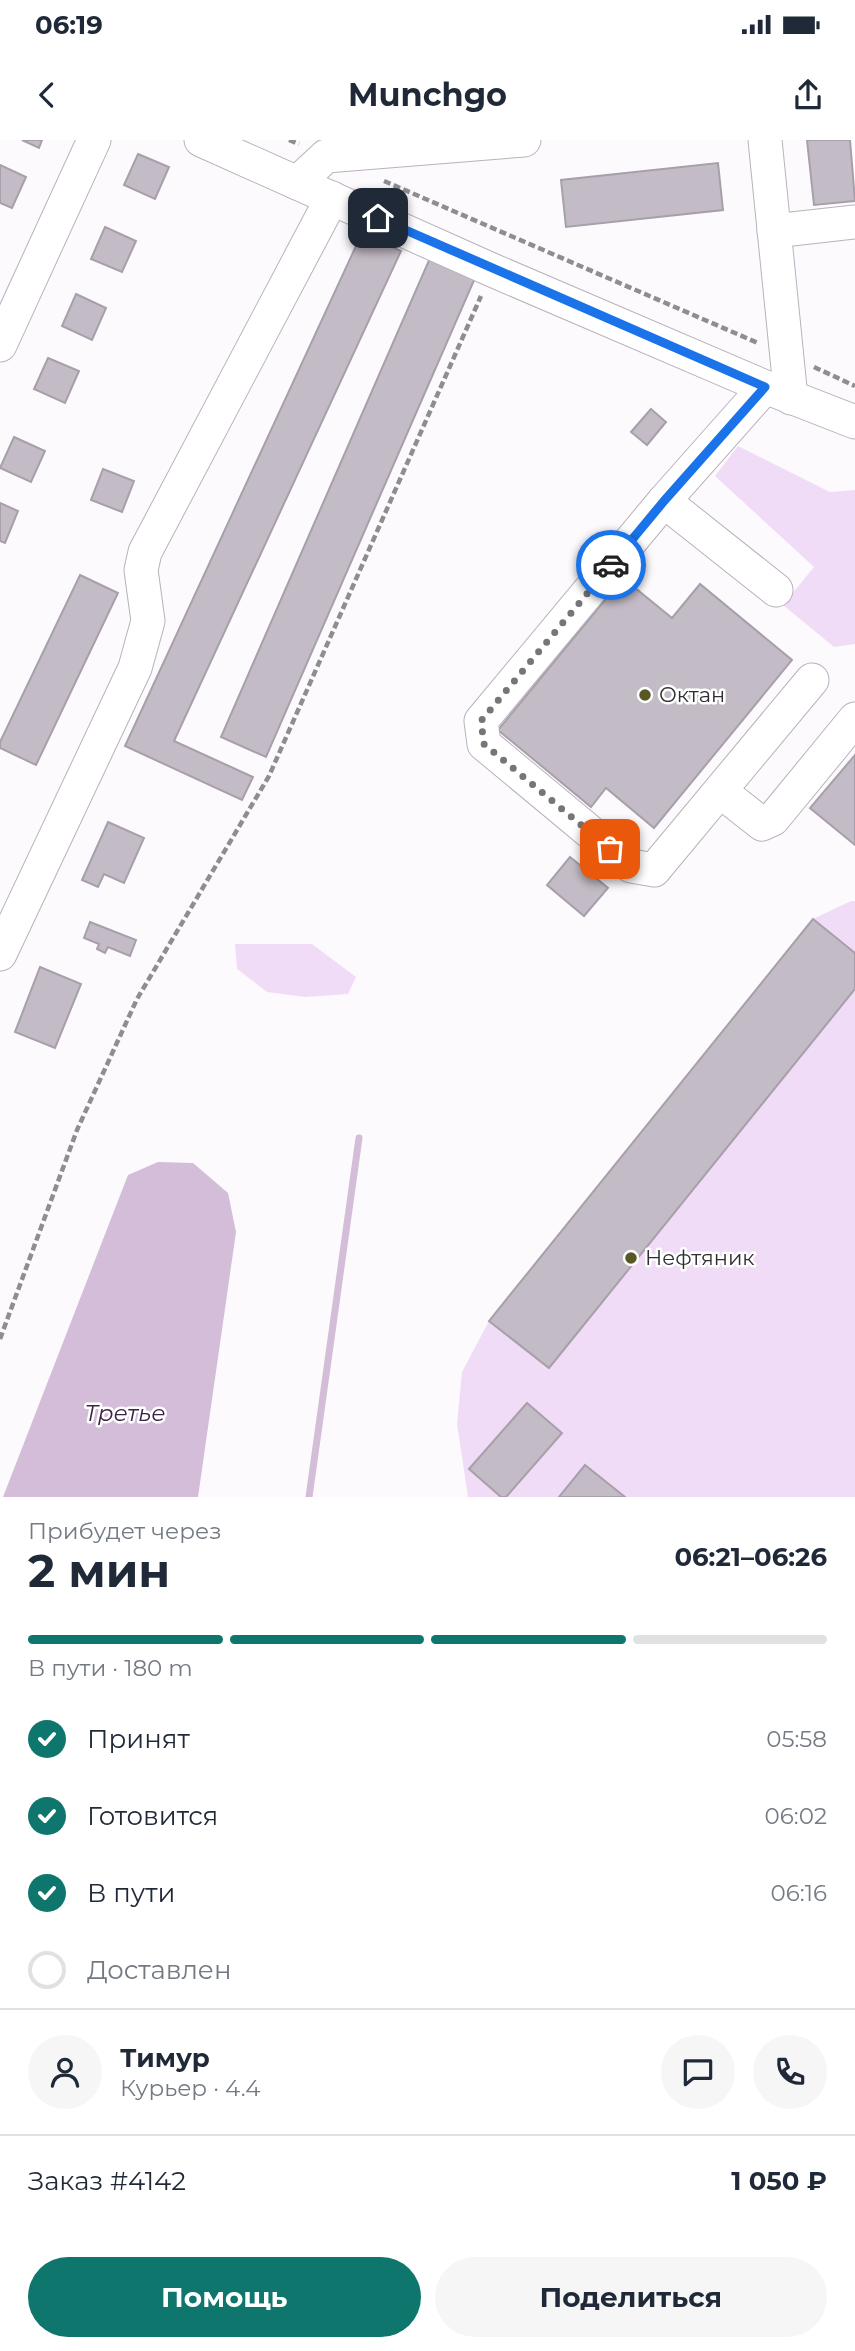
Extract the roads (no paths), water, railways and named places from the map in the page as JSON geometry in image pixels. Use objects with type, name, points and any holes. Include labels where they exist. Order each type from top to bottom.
[{"type":"street","points":[[0,345],[94,140]]},
{"type":"street","points":[[201,140],[492,270],[778,393],[855,422]]},
{"type":"street","points":[[297,183],[340,150],[524,140]]},
{"type":"street","points":[[765,140],[787,355],[778,393],[664,501],[481,721],[484,744],[631,866],[654,870],[812,680]]},
{"type":"street","points":[[0,954],[135,668],[148,621],[142,570],[145,552],[332,198]]},
{"type":"street","points":[[774,231],[855,222]]},
{"type":"street","points":[[664,501],[776,590]]},
{"type":"street","points":[[720,791],[762,824],[773,819],[855,719]]},
{"type":"water","name":"Третье","points":[[158,1162],[193,1163],[228,1193],[236,1232],[198,1497],[3,1497],[128,1175]]},
{"type":"waterway","points":[[309,1497],[359,1138]]},
{"type":"place","name":"Октан","points":[[645,695]]},
{"type":"place","name":"Нефтяник","points":[[631,1258]]}]
